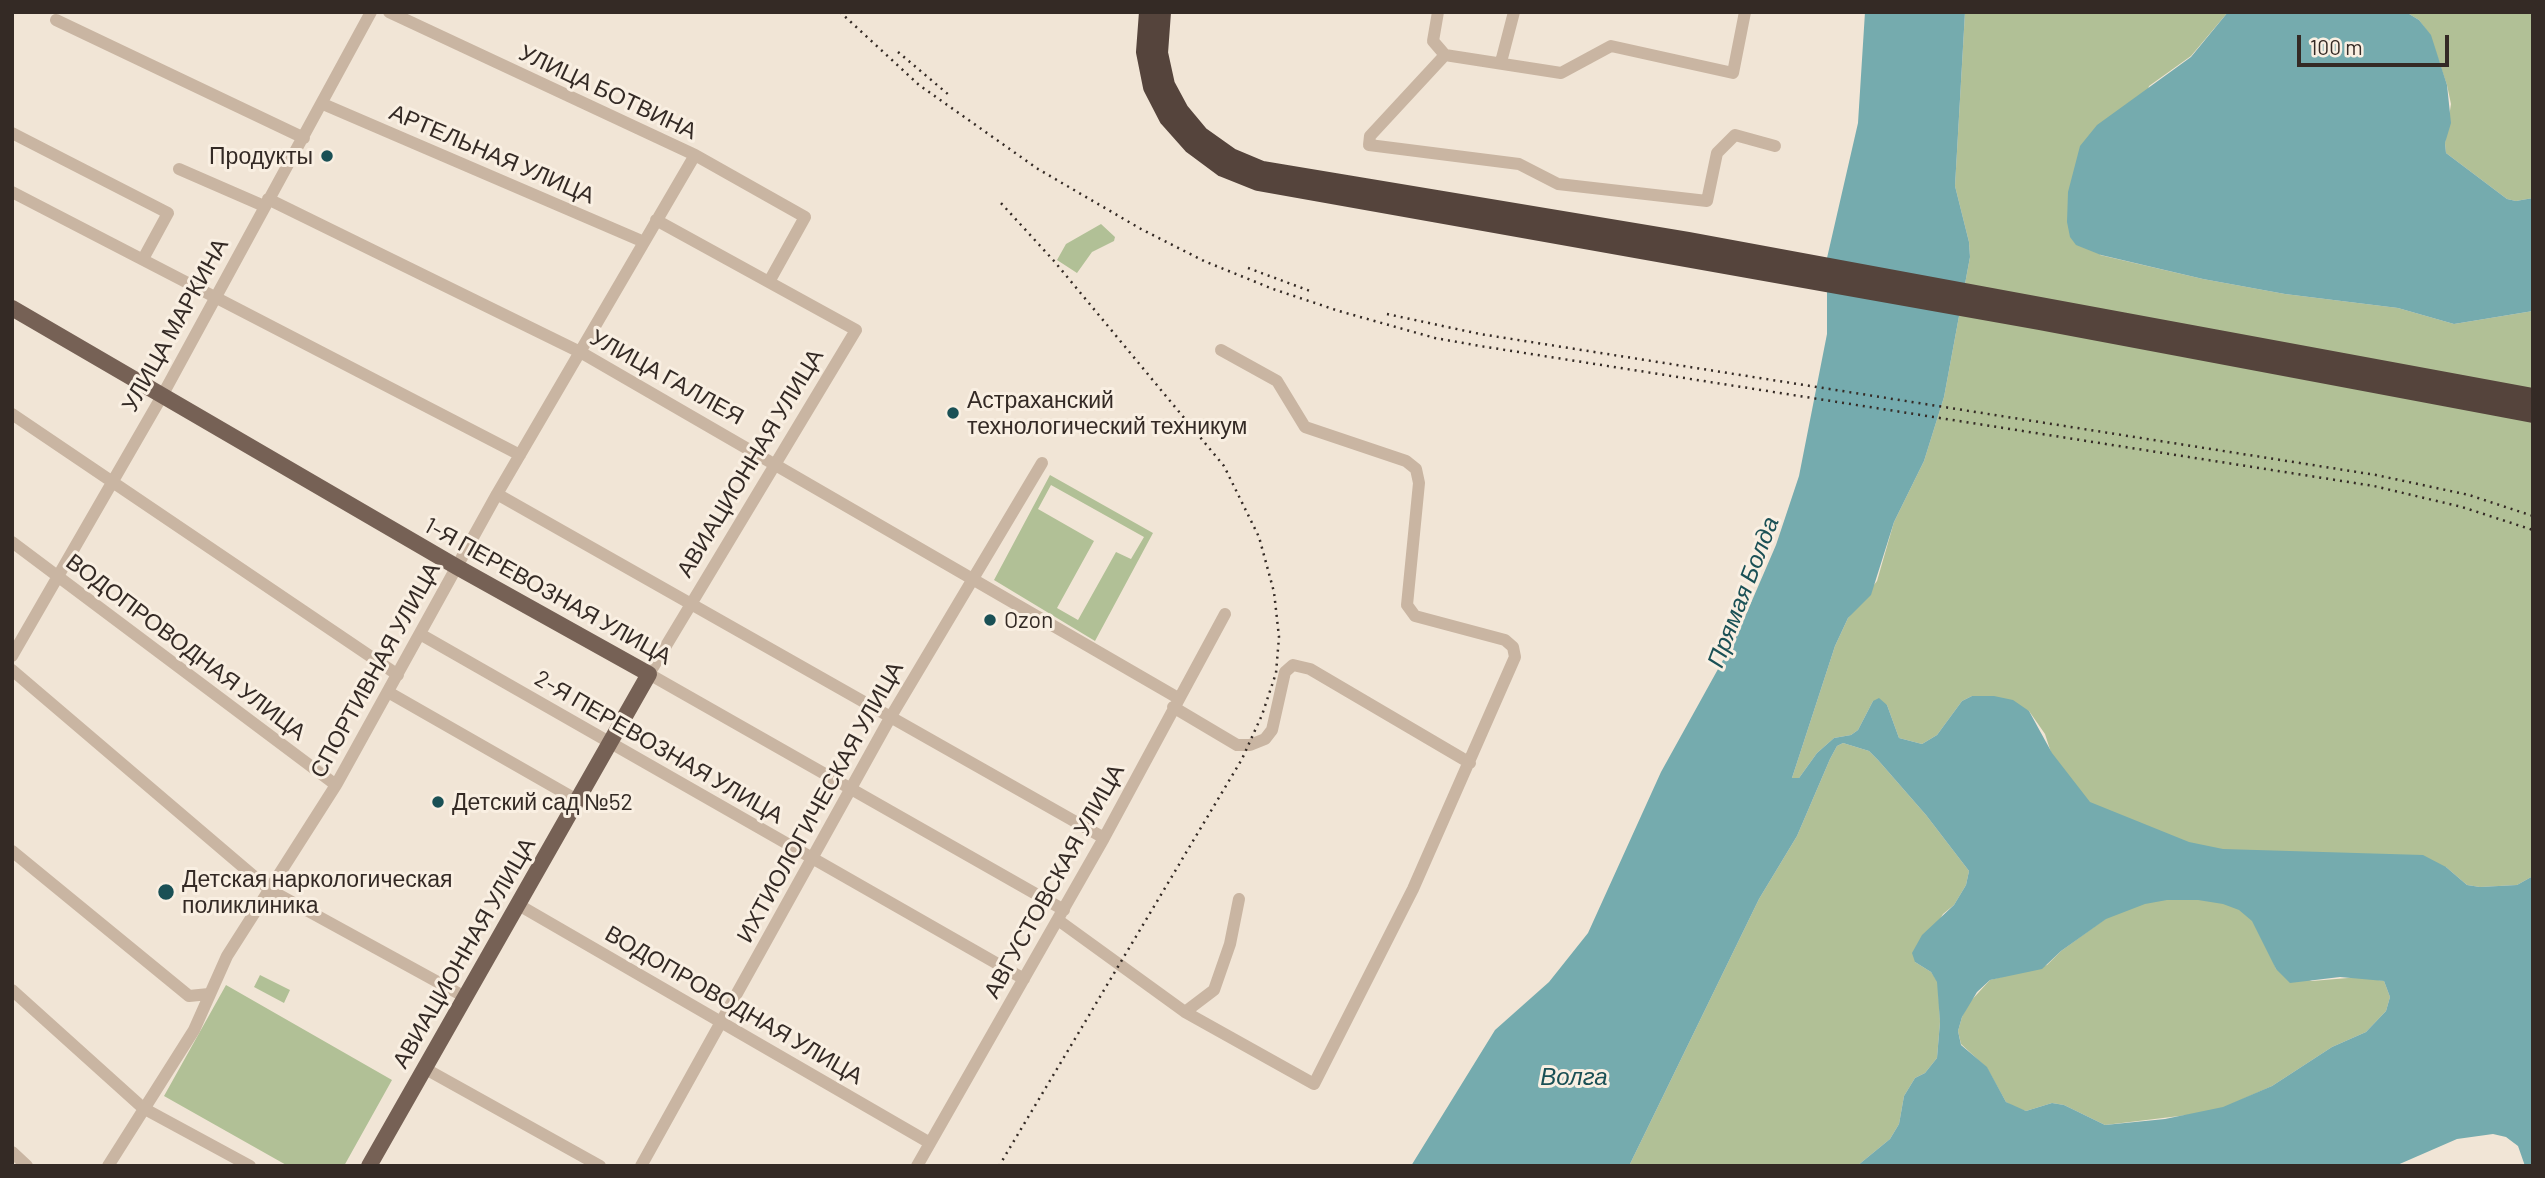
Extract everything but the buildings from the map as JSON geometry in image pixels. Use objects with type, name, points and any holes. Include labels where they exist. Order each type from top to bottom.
[{"type":"highway","points":[[1147,12],[1145,52],[1152,87],[1176,127],[1192,145],[1223,169],[1258,182],[1298,191],[1688,249]]},
{"type":"highway","points":[[1162,12],[1159,54],[1166,85],[1180,111],[1200,135],[1231,157],[1262,170],[2041,314],[2533,397]]},
{"type":"highway","points":[[2041,314],[2533,415]]},
{"type":"main road","name":"1-Я ПЕРЕВОЗНАЯ УЛИЦА","points":[[12,308],[457,567],[649,674]]},
{"type":"main road","name":"АВИАЦИОННАЯ УЛИЦА","points":[[369,1166],[649,674]]},
{"type":"street","name":"УЛИЦА МАРКИНА","points":[[12,656],[162,396],[371,12]]},
{"type":"street","name":"УЛИЦА БОТВИНА","points":[[389,12],[695,155],[806,217],[770,280]]},
{"type":"street","points":[[1438,12],[1433,41],[1445,55],[1561,73],[1611,46],[1732,74],[1745,12]]},
{"type":"street","points":[[1501,62],[1514,12]]},
{"type":"street","points":[[56,20],[304,138]]},
{"type":"street","points":[[1445,55],[1370,136],[1369,145],[1519,164],[1558,184],[1707,201],[1717,153],[1735,135],[1775,146]]},
{"type":"street","name":"АРТЕЛЬНАЯ УЛИЦА","points":[[323,104],[644,242]]},
{"type":"street","points":[[12,133],[168,214],[144,259]]},
{"type":"street","name":"СПОРТИВНАЯ УЛИЦА","points":[[108,1166],[194,1030],[227,956],[336,785],[497,494],[582,353],[695,155]]},
{"type":"street","name":"УЛИЦА ГАЛЛЕЯ","points":[[179,169],[266,203],[582,353],[974,579],[1176,702],[1237,745],[1250,745],[1265,738],[1272,730],[1285,672],[1293,665],[1310,669],[1470,763]]},
{"type":"street","points":[[12,192],[520,454]]},
{"type":"street","points":[[656,220],[770,280]]},
{"type":"street","name":"АВИАЦИОННАЯ УЛИЦА","points":[[649,674],[856,330],[770,280]]},
{"type":"street","points":[[1220,350],[1277,381],[1304,427],[1406,461],[1416,469],[1419,483],[1407,605],[1415,616],[1505,640],[1513,647],[1514,657],[1470,763]]},
{"type":"street","points":[[12,414],[398,675]]},
{"type":"street","name":"ИХТИОЛОГИЧЕСКАЯ УЛИЦА","points":[[641,1166],[890,718],[1042,463]]},
{"type":"street","points":[[497,494],[690,606],[1104,838]]},
{"type":"street","name":"ВОДОПРОВОДНАЯ УЛИЦА","points":[[12,542],[336,785]]},
{"type":"street","name":"АВГУСТОВСКАЯ УЛИЦА","points":[[917,1166],[1104,838],[1225,614]]},
{"type":"street","name":"2-Я ПЕРЕВОЗНАЯ УЛИЦА","points":[[420,634],[1024,979]]},
{"type":"street","points":[[12,670],[270,890],[465,997]]},
{"type":"street","name":"1-Я ПЕРЕВОЗНАЯ УЛИЦА","points":[[649,674],[850,789],[1061,915],[1185,1012],[1314,1084],[1413,890],[1470,763]]},
{"type":"street","points":[[388,692],[577,800]]},
{"type":"street","points":[[12,851],[189,996],[209,994]]},
{"type":"street","points":[[1185,1012],[1214,990],[1230,944],[1239,899]]},
{"type":"street","name":"ВОДОПРОВОДНАЯ УЛИЦА","points":[[517,904],[722,1020],[930,1143]]},
{"type":"street","points":[[12,990],[143,1108],[250,1166]]},
{"type":"street","points":[[424,1068],[600,1166]]},
{"type":"street","points":[[12,1152],[27,1166]]},
{"type":"green space","points":[[1965,12],[2228,12],[2191,56],[2149,86],[2100,255],[2203,279],[2285,294],[2398,308],[2454,324],[2533,311],[2533,876],[2517,885],[2480,887],[2467,885],[2446,867],[2271,956],[2276,969],[2312,981],[2360,977],[2384,981],[2390,997],[2386,1011],[2366,1032],[2332,1047],[2272,1086],[2223,1108],[2105,1125],[2064,1105],[2052,1103],[2026,1111],[2006,1102],[1987,1068],[1961,1044],[1958,1031],[1962,1017],[1968,1004],[1990,980],[2047,965],[2061,951],[2105,919],[2045,734],[2029,711],[1972,696],[1962,701],[1937,735],[1922,744],[1899,738],[1887,705],[1873,701],[1858,730],[1851,735],[1834,738],[1817,753],[1799,778],[1792,778],[1835,646],[1848,618],[1877,581],[1894,522],[1924,461],[1944,397],[1970,257],[1969,242],[1955,186]]},
{"type":"green space","points":[[2406,12],[2533,12],[2533,198],[2516,201],[2507,199],[2446,153],[2451,104],[2447,85],[2430,35],[2419,20]]},
{"type":"green space","points":[[1101,224],[1115,237],[1114,241],[1092,252],[1077,273],[1057,260],[1066,244]]},
{"type":"green space","points":[[1050,475],[1153,533],[1095,641],[994,580]],"holes":[[[1051,485],[1144,537],[1131,559],[1116,552],[1078,620],[1057,608],[1094,541],[1038,509]]]},
{"type":"green space","points":[[1843,743],[1869,751],[1878,760],[1926,815],[1969,871],[1966,885],[1954,905],[1943,914],[1915,962],[1931,972],[1938,982],[1940,1022],[1937,1058],[1925,1073],[1915,1078],[1904,1096],[1899,1124],[1890,1139],[1857,1166],[1629,1166],[1759,899],[1797,836],[1837,746]]},
{"type":"green space","points":[[260,975],[290,990],[284,1003],[254,987]]},
{"type":"green space","points":[[226,985],[392,1080],[344,1166],[288,1166],[164,1096]]},
{"type":"water","name":"Волга","points":[[1865,12],[1965,12],[1955,186],[1969,242],[1970,257],[1944,397],[1924,461],[1894,522],[1871,595],[1848,618],[1835,646],[1792,778],[1799,778],[1817,753],[1834,738],[1851,735],[1858,730],[1873,701],[1879,698],[1887,705],[1899,738],[1922,744],[1937,735],[1962,701],[1972,696],[1994,696],[2013,700],[2029,711],[2052,753],[2090,802],[2189,842],[2223,849],[2423,855],[2446,867],[2467,885],[2480,887],[2517,885],[2533,876],[2533,1166],[2525,1166],[2518,1146],[2506,1137],[2493,1134],[2457,1139],[2395,1166],[1857,1166],[1890,1139],[1899,1124],[1904,1096],[1915,1078],[1925,1073],[1937,1058],[1940,1022],[1937,982],[1931,972],[1915,962],[1912,953],[1922,935],[1954,905],[1966,885],[1969,871],[1926,815],[1878,760],[1869,751],[1843,743],[1837,746],[1830,759],[1797,836],[1759,899],[1629,1166],[1411,1166],[1495,1030],[1549,982],[1588,933],[1661,772],[1738,633],[1776,545],[1799,476],[1827,334],[1827,258],[1858,123]],"holes":[[[2167,900],[2198,900],[2239,910],[2252,921],[2276,969],[2290,983],[2340,977],[2384,981],[2390,997],[2386,1011],[2366,1032],[2332,1047],[2272,1086],[2223,1107],[2165,1119],[2105,1125],[2064,1105],[2052,1103],[2026,1111],[2006,1102],[1987,1067],[1961,1045],[1958,1031],[1962,1017],[1977,992],[1990,980],[2042,969],[2061,951],[2106,919],[2145,904]]]},
{"type":"water","points":[[2228,12],[2406,12],[2419,20],[2431,35],[2447,85],[2451,123],[2445,143],[2446,153],[2507,199],[2516,201],[2533,198],[2533,311],[2454,324],[2398,308],[2285,294],[2203,279],[2101,255],[2076,245],[2070,237],[2067,222],[2068,192],[2080,146],[2097,125],[2191,57]]},
{"type":"railway","points":[[840,12],[919,85],[1038,169],[1141,229],[1204,261],[1273,289],[1339,311],[1435,338],[1480,346],[2374,486],[2462,507],[2533,530]]},
{"type":"railway","points":[[898,52],[949,95]]},
{"type":"railway","points":[[999,1166],[1242,759],[1262,715],[1276,673],[1279,637],[1274,592],[1259,537],[1224,466],[1054,261],[1000,202]]},
{"type":"railway","points":[[1248,268],[1310,291]]},
{"type":"railway","points":[[1387,314],[1480,334],[2376,475],[2469,495],[2533,516]]},
{"type":"place","name":"Продукты","points":[[327,156]]},
{"type":"place","name":"Астраханский технологический техникум","points":[[953,413]]},
{"type":"place","name":"Ozon","points":[[990,620]]},
{"type":"place","name":"Детский сад №52","points":[[438,802]]},
{"type":"place","name":"Детская наркологическая поликлиника","points":[[166,892]]},
{"type":"water label","name":"Прямая Болда","points":[[1743,592]]}]
